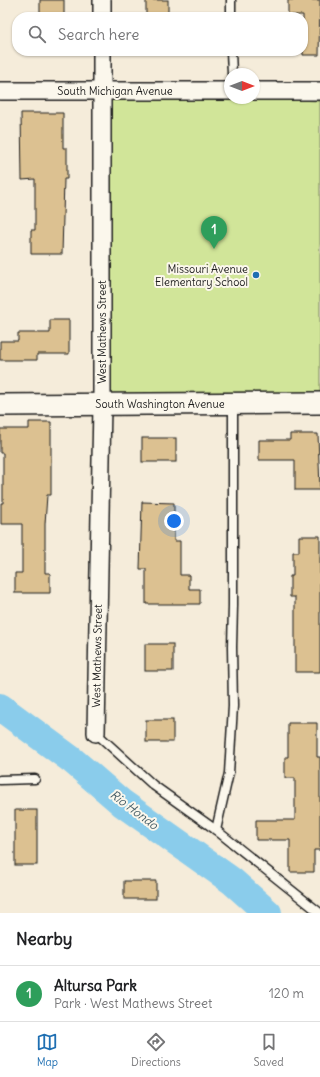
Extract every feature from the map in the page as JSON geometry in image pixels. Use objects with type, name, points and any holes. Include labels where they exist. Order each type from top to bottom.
[{"type":"street","points":[[102,0],[102,12]]},
{"type":"street","name":"West Mathews Street","points":[[96,733],[102,404],[102,56]]},
{"type":"street","name":"South Michigan Avenue","points":[[0,91],[224,91]]},
{"type":"street","points":[[260,91],[320,91]]},
{"type":"street","name":"South Washington Avenue","points":[[0,404],[320,403]]},
{"type":"lane","points":[[231,0],[231,12]]},
{"type":"lane","points":[[232,56],[232,68]]},
{"type":"lane","points":[[216,830],[229,773],[233,706],[233,404]]},
{"type":"lane","points":[[96,733],[153,786],[216,830],[320,913]]},
{"type":"lane","points":[[0,780],[35,779]]},
{"type":"green space","points":[[108,92],[224,97],[224,104],[260,104],[260,98],[320,101],[320,396],[109,397]]},
{"type":"building","points":[[40,0],[64,0],[64,12],[40,12]]},
{"type":"building","points":[[146,0],[168,0],[168,12],[146,12]]},
{"type":"building","points":[[288,0],[320,0],[319,55],[308,55],[308,12],[288,12]]},
{"type":"building","points":[[21,113],[63,113],[63,148],[67,148],[67,179],[64,179],[62,254],[31,254],[31,230],[35,230],[35,179],[22,180]]},
{"type":"building","points":[[50,320],[69,320],[69,354],[37,354],[37,360],[0,360],[0,341],[18,341],[18,333],[50,333]]},
{"type":"building","points":[[29,422],[51,422],[51,495],[47,495],[45,524],[45,573],[50,573],[50,593],[15,593],[15,573],[22,573],[22,524],[1,524],[1,503],[3,503],[3,453],[0,453],[0,429],[29,429]]},
{"type":"building","points":[[290,434],[318,434],[320,490],[295,490],[295,460],[259,460],[259,440],[290,440]]},
{"type":"building","points":[[142,438],[176,438],[176,462],[142,462]]},
{"type":"building","points":[[142,502],[174,503],[174,541],[180,541],[180,575],[189,575],[189,589],[200,589],[200,604],[146,604],[146,569],[140,569]]},
{"type":"building","points":[[299,536],[320,536],[320,672],[295,672],[295,597],[290,597],[290,576],[293,576],[293,552],[299,552]]},
{"type":"building","points":[[145,644],[173,644],[173,671],[145,671]]},
{"type":"building","points":[[146,720],[173,720],[173,742],[146,742]]},
{"type":"building","points":[[288,723],[317,723],[317,757],[320,757],[320,850],[314,850],[314,872],[290,872],[290,840],[256,840],[256,820],[295,820],[295,778],[285,778],[285,757],[288,757]]},
{"type":"building","points":[[15,810],[37,810],[37,865],[15,865]]},
{"type":"building","points":[[124,881],[156,881],[156,899],[124,899]]},
{"type":"waterway","name":"Rio Hondo","points":[[0,707],[72,760],[122,803],[232,881],[268,913]]},
{"type":"place","name":"Altursa Park","points":[[214,249]]},
{"type":"place","name":"Missouri Avenue Elementary School","points":[[256,275]]}]
